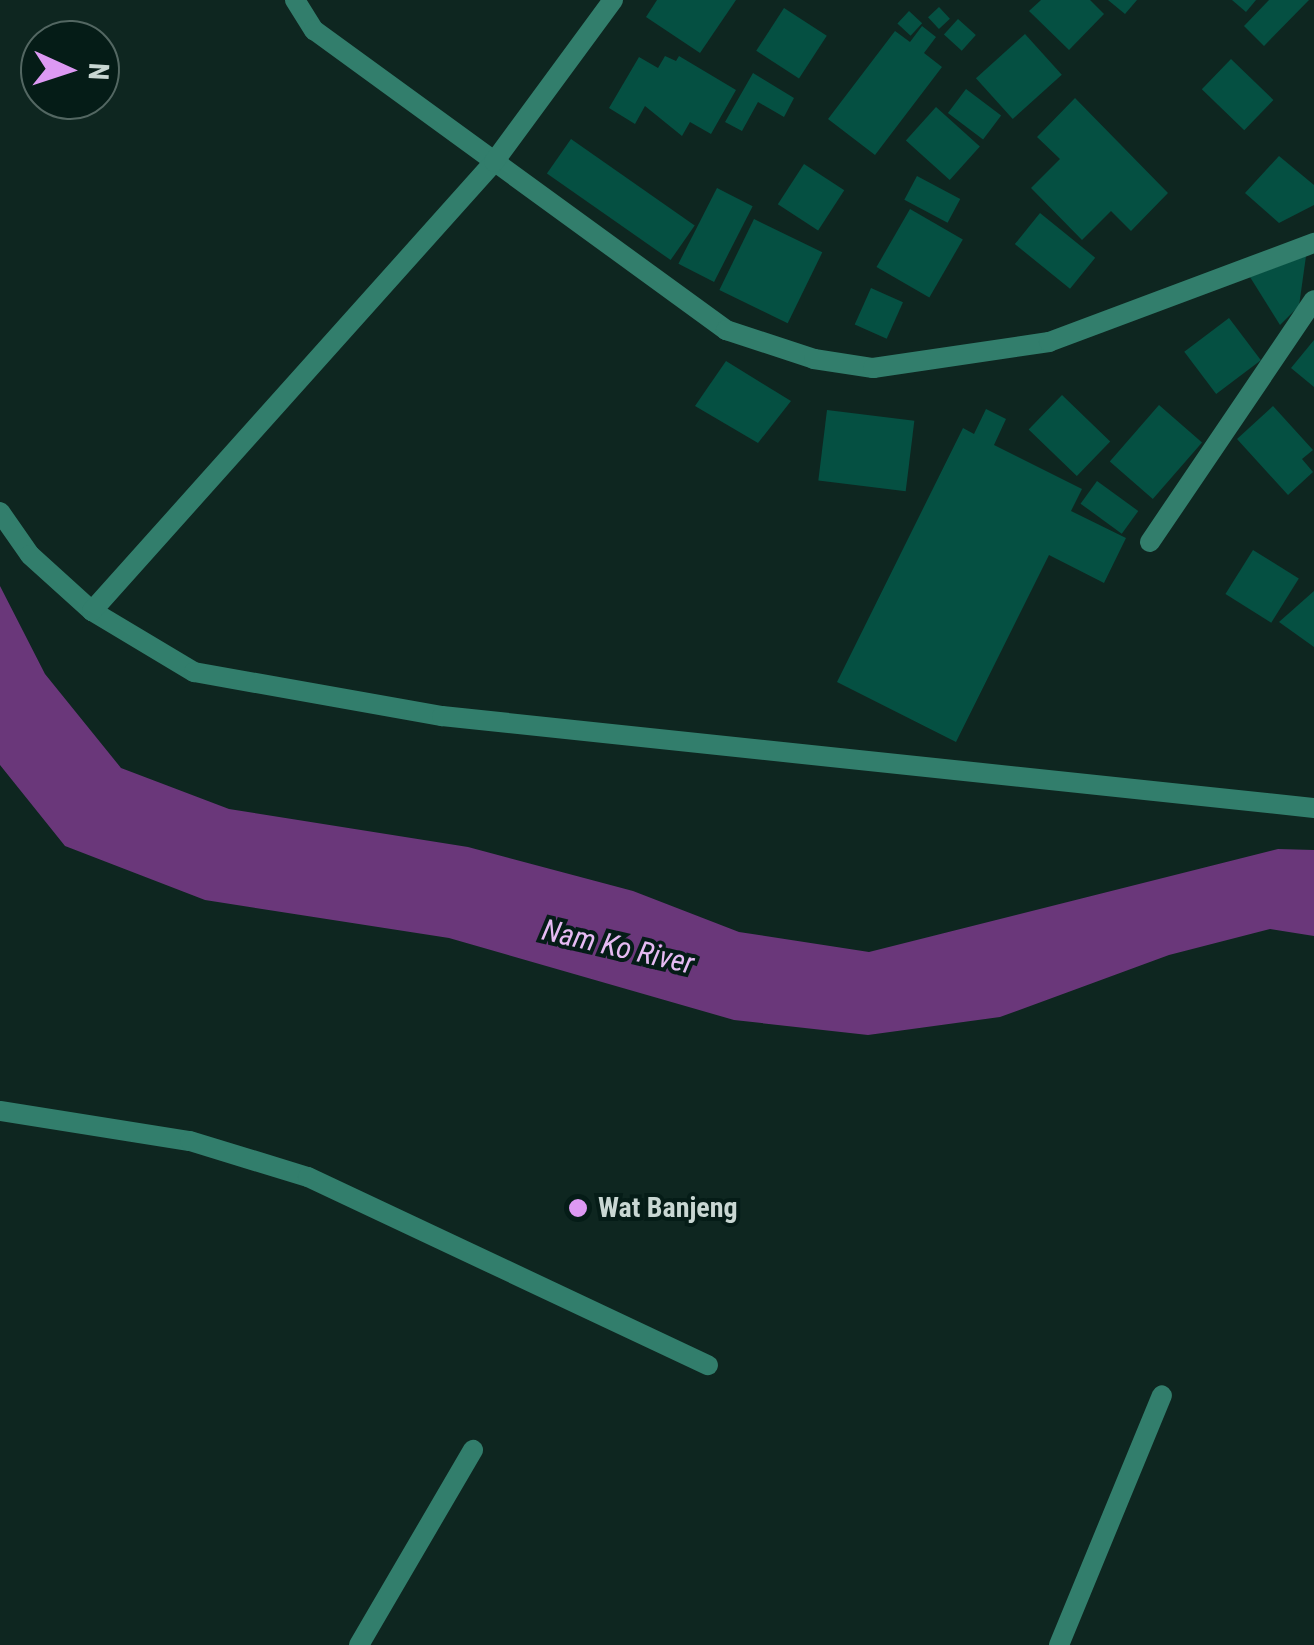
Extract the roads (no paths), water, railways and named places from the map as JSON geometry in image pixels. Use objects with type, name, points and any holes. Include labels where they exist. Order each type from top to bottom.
[{"type":"street","points":[[295,0],[314,30],[726,330],[814,358],[873,368],[1049,342],[1314,243]]},
{"type":"street","points":[[92,611],[494,162],[613,0]]},
{"type":"street","points":[[1150,542],[1314,300]]},
{"type":"street","points":[[0,512],[30,555],[92,611],[194,672],[442,716],[1314,808]]},
{"type":"street","points":[[0,1111],[190,1141],[308,1177],[708,1365]]},
{"type":"street","points":[[1059,1645],[1162,1394]]},
{"type":"street","points":[[359,1645],[474,1450]]},
{"type":"water","name":"Nam Ko River","points":[[0,586],[45,674],[121,768],[229,809],[468,847],[633,891],[739,932],[869,952],[1278,849],[1314,850],[1314,936],[1270,929],[1169,955],[1000,1017],[868,1035],[734,1020],[449,938],[205,900],[65,846],[0,765]]},
{"type":"place","name":"Wat Banjeng","points":[[578,1208]]}]
